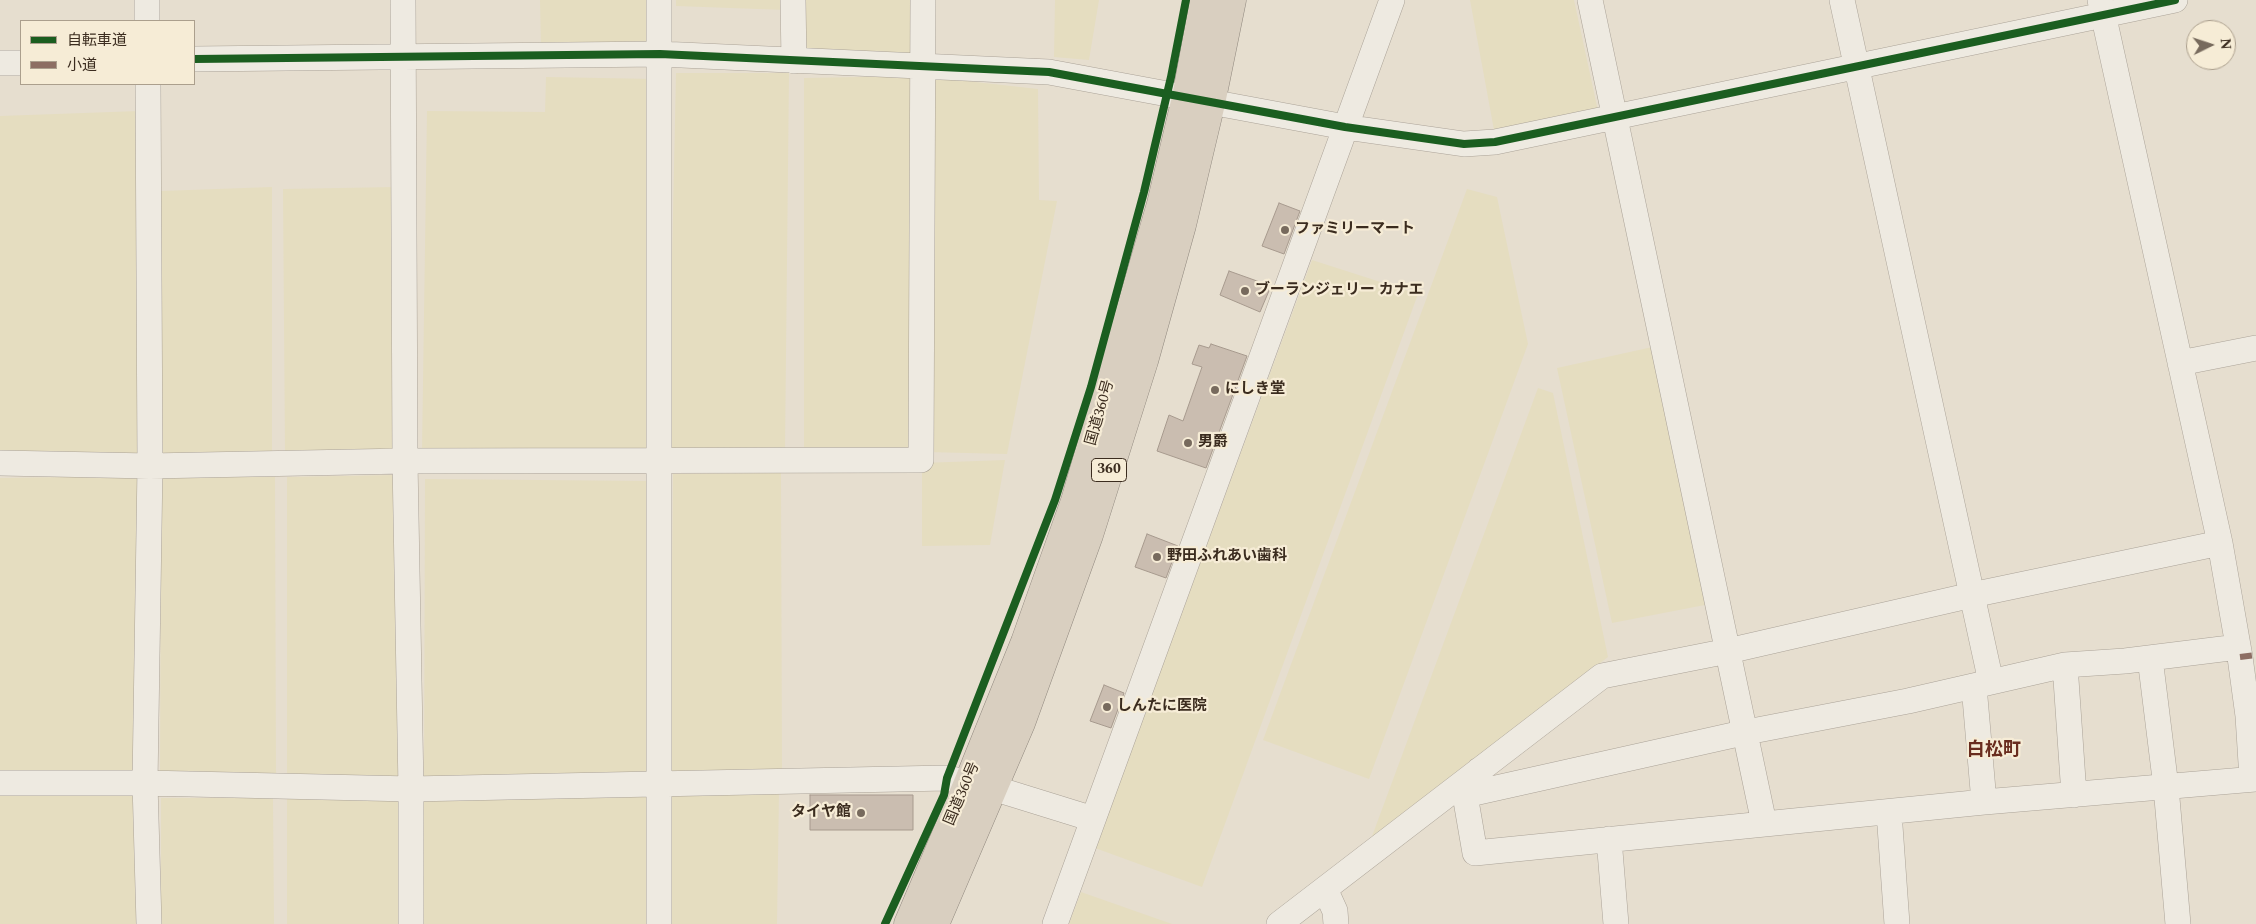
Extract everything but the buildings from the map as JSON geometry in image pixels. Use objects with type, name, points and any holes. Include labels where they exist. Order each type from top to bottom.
[{"type":"highway","name":"国道360号","points":[[908,924],[981,786],[1021,723],[1089,535],[1147,352],[1182,225],[1199,100],[1204,0]]},
{"type":"highway","name":"国道360号","points":[[1199,100],[1232,0]]},
{"type":"highway","name":"国道360号","points":[[935,924],[981,786]]},
{"type":"street","points":[[147,0],[147,20]]},
{"type":"street","points":[[403,0],[405,461],[411,789],[411,924]]},
{"type":"street","points":[[659,0],[659,924]]},
{"type":"street","points":[[793,0],[794,61]]},
{"type":"street","points":[[0,463],[150,466],[660,459],[921,460],[923,0]]},
{"type":"street","points":[[1055,924],[1392,0]]},
{"type":"street","points":[[1590,0],[1728,651],[1747,732],[1764,823]]},
{"type":"street","points":[[1842,0],[1972,595],[1982,684],[1984,802]]},
{"type":"street","points":[[195,59],[660,54],[924,68],[1049,72],[1345,127],[1464,144],[1495,142],[1856,68],[2102,8],[2175,0]]},
{"type":"street","points":[[1480,767],[1465,794],[1475,853],[1984,802],[2254,779],[2248,716],[2220,543],[2102,8]]},
{"type":"street","points":[[0,63],[20,63]]},
{"type":"street","points":[[148,85],[150,466],[145,783],[149,924]]},
{"type":"street","points":[[2180,364],[2256,348]]},
{"type":"street","points":[[1279,924],[1480,767],[1602,676],[1728,651],[1972,595],[2220,543]]},
{"type":"street","points":[[1465,794],[2064,665],[2150,658],[2238,647]]},
{"type":"street","points":[[2150,658],[2166,787],[2178,924]]},
{"type":"street","points":[[2064,665],[2074,795]]},
{"type":"street","points":[[0,783],[145,783],[411,789],[947,778],[1093,819]]},
{"type":"street","points":[[1889,812],[1898,924]]},
{"type":"street","points":[[1609,839],[1616,924]]},
{"type":"street","points":[[1325,889],[1335,911],[1336,924]]},
{"type":"shaded area","points":[[540,0],[651,0],[650,49],[541,49]]},
{"type":"shaded area","points":[[676,0],[785,0],[785,10],[676,6]]},
{"type":"shaded area","points":[[802,0],[914,0],[914,54],[802,55]]},
{"type":"shaded area","points":[[1055,0],[1099,0],[1089,60],[1054,57]]},
{"type":"shaded area","points":[[1470,0],[1574,0],[1598,111],[1494,130]]},
{"type":"shaded area","points":[[676,73],[789,73],[785,449],[668,449]]},
{"type":"shaded area","points":[[916,76],[914,449],[804,451],[804,78]]},
{"type":"shaded area","points":[[546,77],[656,79],[650,450],[422,450],[427,111],[545,112]]},
{"type":"shaded area","points":[[930,77],[1038,89],[1039,200],[1057,201],[1007,454],[926,452]]},
{"type":"shaded area","points":[[139,111],[141,455],[0,457],[0,116]]},
{"type":"shaded area","points":[[272,187],[272,458],[158,458],[161,191]]},
{"type":"shaded area","points":[[396,187],[395,455],[285,455],[283,189]]},
{"type":"shaded area","points":[[1467,189],[1497,197],[1528,344],[1369,779],[1263,740]]},
{"type":"shaded area","points":[[1312,260],[1418,294],[1202,887],[1095,848]]},
{"type":"shaded area","points":[[1657,346],[1710,604],[1612,623],[1557,368]]},
{"type":"shaded area","points":[[1538,388],[1553,393],[1608,657],[1371,839]]},
{"type":"shaded area","points":[[1005,460],[990,545],[922,546],[922,463]]},
{"type":"shaded area","points":[[781,473],[782,772],[670,776],[673,474]]},
{"type":"shaded area","points":[[397,475],[398,779],[287,779],[287,477]]},
{"type":"shaded area","points":[[137,476],[137,776],[0,776],[0,478]]},
{"type":"shaded area","points":[[161,477],[275,477],[276,778],[160,777]]},
{"type":"shaded area","points":[[425,479],[649,481],[651,776],[424,781]]},
{"type":"shaded area","points":[[672,792],[779,792],[777,924],[670,924]]},
{"type":"shaded area","points":[[651,793],[652,924],[424,924],[424,794]]},
{"type":"shaded area","points":[[140,795],[141,924],[0,924],[0,796]]},
{"type":"shaded area","points":[[287,797],[398,797],[398,924],[287,924]]},
{"type":"shaded area","points":[[161,798],[273,798],[274,924],[161,924]]},
{"type":"shaded area","points":[[1081,892],[1172,924],[1069,924]]},
{"type":"marked path","points":[[2240,657],[2256,655]]},
{"type":"cycle path","points":[[885,924],[944,795],[947,778],[1055,500],[1091,387],[1144,192],[1171,77],[1186,0]]},
{"type":"cycle path","points":[[195,59],[660,54],[1049,72],[1345,127],[1464,144],[1495,142],[2175,0]]},
{"type":"place","name":"ファミリーマート","points":[[1285,230]]},
{"type":"place","name":"ブーランジェリー カナエ","points":[[1245,291]]},
{"type":"place","name":"にしき堂","points":[[1215,390]]},
{"type":"place","name":"男爵","points":[[1188,443]]},
{"type":"place","name":"野田ふれあい歯科","points":[[1157,557]]},
{"type":"place","name":"しんたに医院","points":[[1107,707]]},
{"type":"place","name":"タイヤ館","points":[[861,813]]},
{"type":"district","name":"白松町","points":[[1994,751]]}]
